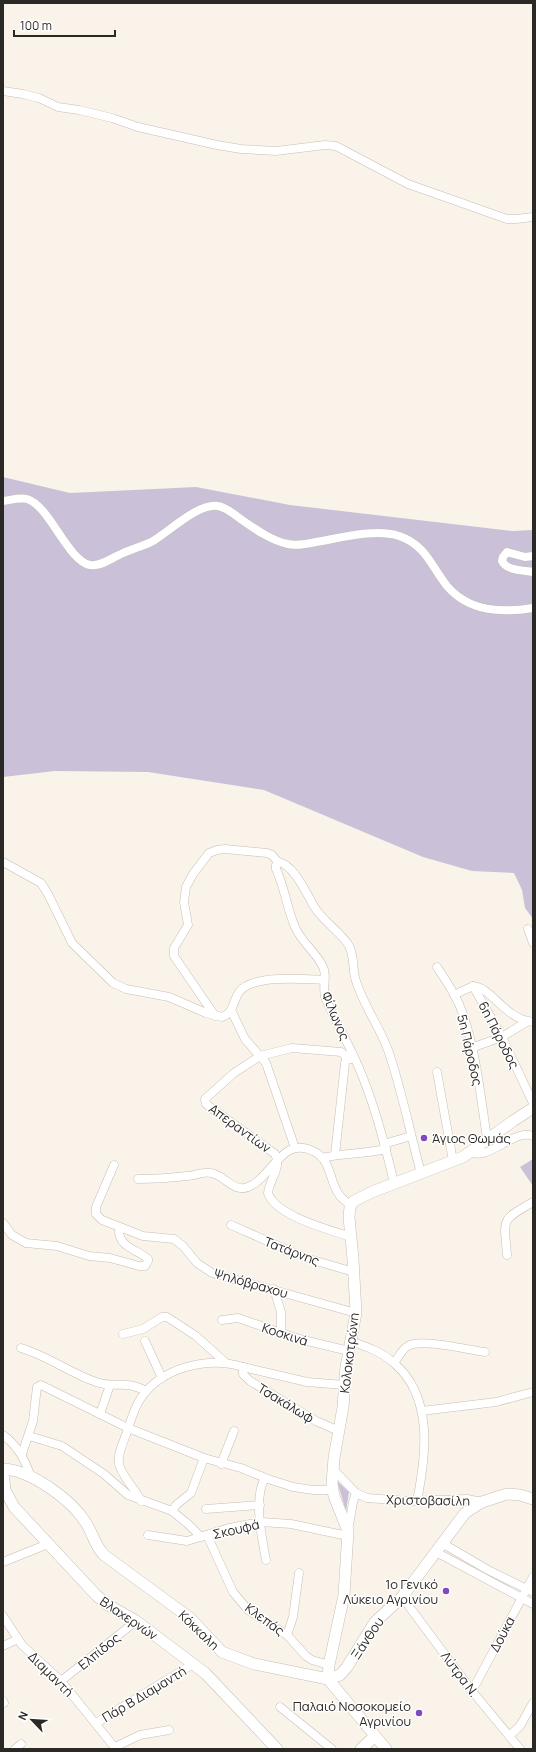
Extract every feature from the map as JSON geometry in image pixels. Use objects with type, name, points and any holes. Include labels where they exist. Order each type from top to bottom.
[{"type":"street","points":[[3,91],[24,94],[39,98],[58,107],[80,110],[112,118],[138,127],[241,149],[276,150],[325,145],[336,146],[408,184],[440,196],[507,219],[533,217]]},
{"type":"street","points":[[3,501],[21,498],[31,500],[45,515],[76,556],[88,565],[93,566],[102,564],[162,535],[191,515],[205,508],[218,506],[232,513],[262,533],[289,545],[307,544],[382,533],[400,537],[409,541],[425,553],[447,586],[466,601],[490,610],[513,611],[533,608]]},
{"type":"street","points":[[533,556],[525,557],[507,552],[502,561],[505,565],[511,568],[533,572]]},
{"type":"street","points":[[215,1016],[174,956],[174,948],[188,925],[184,902],[186,887],[205,857],[216,850],[233,849],[267,853],[281,862],[296,876],[315,909],[325,922],[346,941],[350,948],[356,981],[364,1003],[387,1049],[396,1076],[421,1173]]},
{"type":"street","points":[[3,862],[41,883],[72,942],[113,983],[126,989],[169,997],[215,1016],[224,1016],[231,1010],[240,992],[253,984],[274,980],[324,980]]},
{"type":"street","name":"Φίλωνος","points":[[281,862],[276,865],[276,870],[295,927],[306,945],[323,966],[326,999],[367,1087],[385,1147],[394,1184]]},
{"type":"street","points":[[528,929],[533,943]]},
{"type":"street","name":"5η Πάροδος","points":[[437,967],[461,1010],[471,1048],[487,1139]]},
{"type":"street","points":[[474,986],[486,992],[512,1015],[531,1021]]},
{"type":"street","name":"6η Πάροδος","points":[[454,995],[474,986],[502,1037],[533,1103]]},
{"type":"street","points":[[231,1010],[245,1039],[268,1067],[295,1148],[309,1149],[322,1158],[329,1169],[337,1193],[351,1205],[361,1197],[453,1161],[470,1152],[533,1108]]},
{"type":"street","points":[[471,1048],[502,1037],[531,1021]]},
{"type":"street","points":[[260,1056],[292,1048],[341,1052],[345,1055],[346,1060],[336,1155]]},
{"type":"street","name":"Απεραντίων","points":[[260,1056],[234,1073],[206,1097],[206,1104],[271,1150],[278,1160],[278,1166],[268,1190],[269,1196],[273,1201],[299,1219],[352,1237]]},
{"type":"street","points":[[346,1060],[355,1059]]},
{"type":"street","points":[[437,1072],[453,1161]]},
{"type":"street","points":[[322,1158],[385,1147],[411,1136]]},
{"type":"street","points":[[470,1152],[478,1155],[521,1136],[533,1136]]},
{"type":"street","name":"Απεραντίων","points":[[138,1179],[168,1179],[209,1172],[235,1187],[244,1188],[259,1181],[284,1153],[295,1148]]},
{"type":"street","name":"Ψηλόβραχου","points":[[114,1165],[98,1199],[95,1211],[102,1220],[150,1238],[174,1239],[183,1246],[197,1263],[208,1271],[356,1314]]},
{"type":"street","points":[[508,1256],[505,1223],[511,1215],[533,1202]]},
{"type":"street","name":"Κολοκοτρώνη","points":[[328,1679],[329,1665],[344,1595],[348,1533],[332,1490],[333,1469],[340,1431],[344,1386],[356,1314],[352,1237],[349,1217],[351,1205]]},
{"type":"street","points":[[3,1223],[12,1235],[26,1242],[57,1246],[89,1256],[110,1258],[139,1266],[145,1266],[148,1261],[147,1257],[130,1248],[120,1238],[119,1231],[122,1228]]},
{"type":"street","name":"Τατάρνης","points":[[231,1225],[306,1258],[354,1272]]},
{"type":"street","points":[[274,1289],[281,1312],[282,1322],[280,1333]]},
{"type":"street","points":[[123,1334],[143,1328],[167,1317],[196,1336],[226,1363]]},
{"type":"street","name":"Κοσκινά","points":[[222,1320],[238,1318],[299,1339],[350,1346]]},
{"type":"street","points":[[145,1341],[162,1378]]},
{"type":"street","points":[[394,1363],[407,1347],[417,1344],[432,1344],[485,1352]]},
{"type":"street","points":[[350,1346],[373,1350],[394,1363],[402,1372],[418,1397],[422,1411],[424,1459],[417,1501]]},
{"type":"street","points":[[21,1348],[37,1353],[91,1380],[110,1385],[129,1384],[146,1391]]},
{"type":"street","name":"Τσακάλωφ","points":[[141,1501],[119,1464],[121,1450],[138,1403],[146,1391],[162,1378],[176,1370],[186,1367],[226,1363],[307,1382],[344,1386]]},
{"type":"street","name":"Τσακάλωφ","points":[[243,1367],[243,1374],[250,1381],[322,1425],[340,1431]]},
{"type":"street","points":[[22,1454],[29,1436],[39,1385],[47,1387],[128,1428],[204,1458],[221,1464],[241,1468],[265,1478],[301,1488],[332,1490]]},
{"type":"street","points":[[100,1414],[110,1385]]},
{"type":"street","points":[[422,1411],[496,1402],[533,1392]]},
{"type":"street","points":[[221,1464],[234,1431]]},
{"type":"street","points":[[3,1435],[14,1444],[22,1454],[30,1477]]},
{"type":"street","points":[[29,1436],[62,1446],[104,1474],[126,1494],[172,1512],[204,1536]]},
{"type":"street","points":[[172,1512],[176,1505],[191,1494],[204,1458]]},
{"type":"street","name":"Χριστοβασίλη","points":[[333,1469],[356,1493],[363,1497],[372,1499],[417,1501],[459,1499],[482,1502],[506,1494],[520,1495],[533,1499]]},
{"type":"street","name":"Κόκκαλη","points":[[3,1471],[16,1471],[30,1477],[64,1498],[74,1507],[86,1523],[96,1545],[104,1555],[190,1618],[222,1652],[254,1664],[328,1679]]},
{"type":"street","name":"Βλαχερνών","points":[[3,1471],[5,1490],[14,1507],[103,1601],[136,1621],[209,1676],[277,1749]]},
{"type":"street","points":[[265,1478],[262,1486],[260,1505],[266,1560]]},
{"type":"street","points":[[348,1533],[356,1493]]},
{"type":"street","name":"Ξάνθου","points":[[328,1679],[336,1677],[343,1672],[375,1622],[402,1597],[460,1518],[473,1506],[482,1502]]},
{"type":"street","points":[[206,1509],[260,1505]]},
{"type":"street","name":"Σκουφά","points":[[148,1535],[183,1541],[229,1528],[261,1522],[291,1524],[348,1533]]},
{"type":"street","name":"Κλεπάς","points":[[204,1536],[235,1595],[251,1612],[287,1635],[306,1656],[312,1660],[329,1665]]},
{"type":"street","points":[[3,1562],[48,1544]]},
{"type":"street","points":[[439,1548],[530,1590]]},
{"type":"street","points":[[439,1548],[482,1577],[533,1604]]},
{"type":"street","points":[[482,1577],[486,1569]]},
{"type":"street","points":[[287,1635],[293,1617],[299,1573]]},
{"type":"street","name":"Δούκα","points":[[472,1691],[521,1598],[530,1590],[533,1577]]},
{"type":"street","name":"Λύτρα Ν.","points":[[402,1597],[472,1691],[520,1749]]},
{"type":"street","name":"Διαμαντή","points":[[3,1616],[18,1639],[31,1654],[62,1681],[116,1748]]},
{"type":"street","name":"Ελπίδος","points":[[62,1681],[136,1621]]},
{"type":"street","points":[[3,1646],[18,1639]]},
{"type":"street","name":"Πάρ Β Διαμαντή","points":[[96,1723],[193,1664]]},
{"type":"street","points":[[328,1679],[386,1749]]},
{"type":"street","points":[[509,1736],[520,1726],[533,1703]]},
{"type":"street","points":[[280,1708],[332,1749]]},
{"type":"street","points":[[116,1748],[140,1735],[169,1730]]},
{"type":"street","points":[[362,1749],[375,1736]]},
{"type":"shaded area","points":[[3,477],[70,493],[196,487],[290,505],[513,531],[533,530],[533,919],[525,908],[522,890],[514,873],[472,871],[423,857],[264,790],[148,772],[55,771],[3,777]]},
{"type":"shaded area","points":[[533,1159],[533,1186],[520,1167]]},
{"type":"shaded area","points":[[337,1481],[349,1492],[346,1511]]},
{"type":"place","name":"Άγιος Θωμάς","points":[[424,1138]]},
{"type":"place","name":"1ο Γενικό Λύκειο Αγρινίου","points":[[446,1591]]},
{"type":"place","name":"Παλαιό Νοσοκομείο Αγρινίου","points":[[419,1713]]}]
